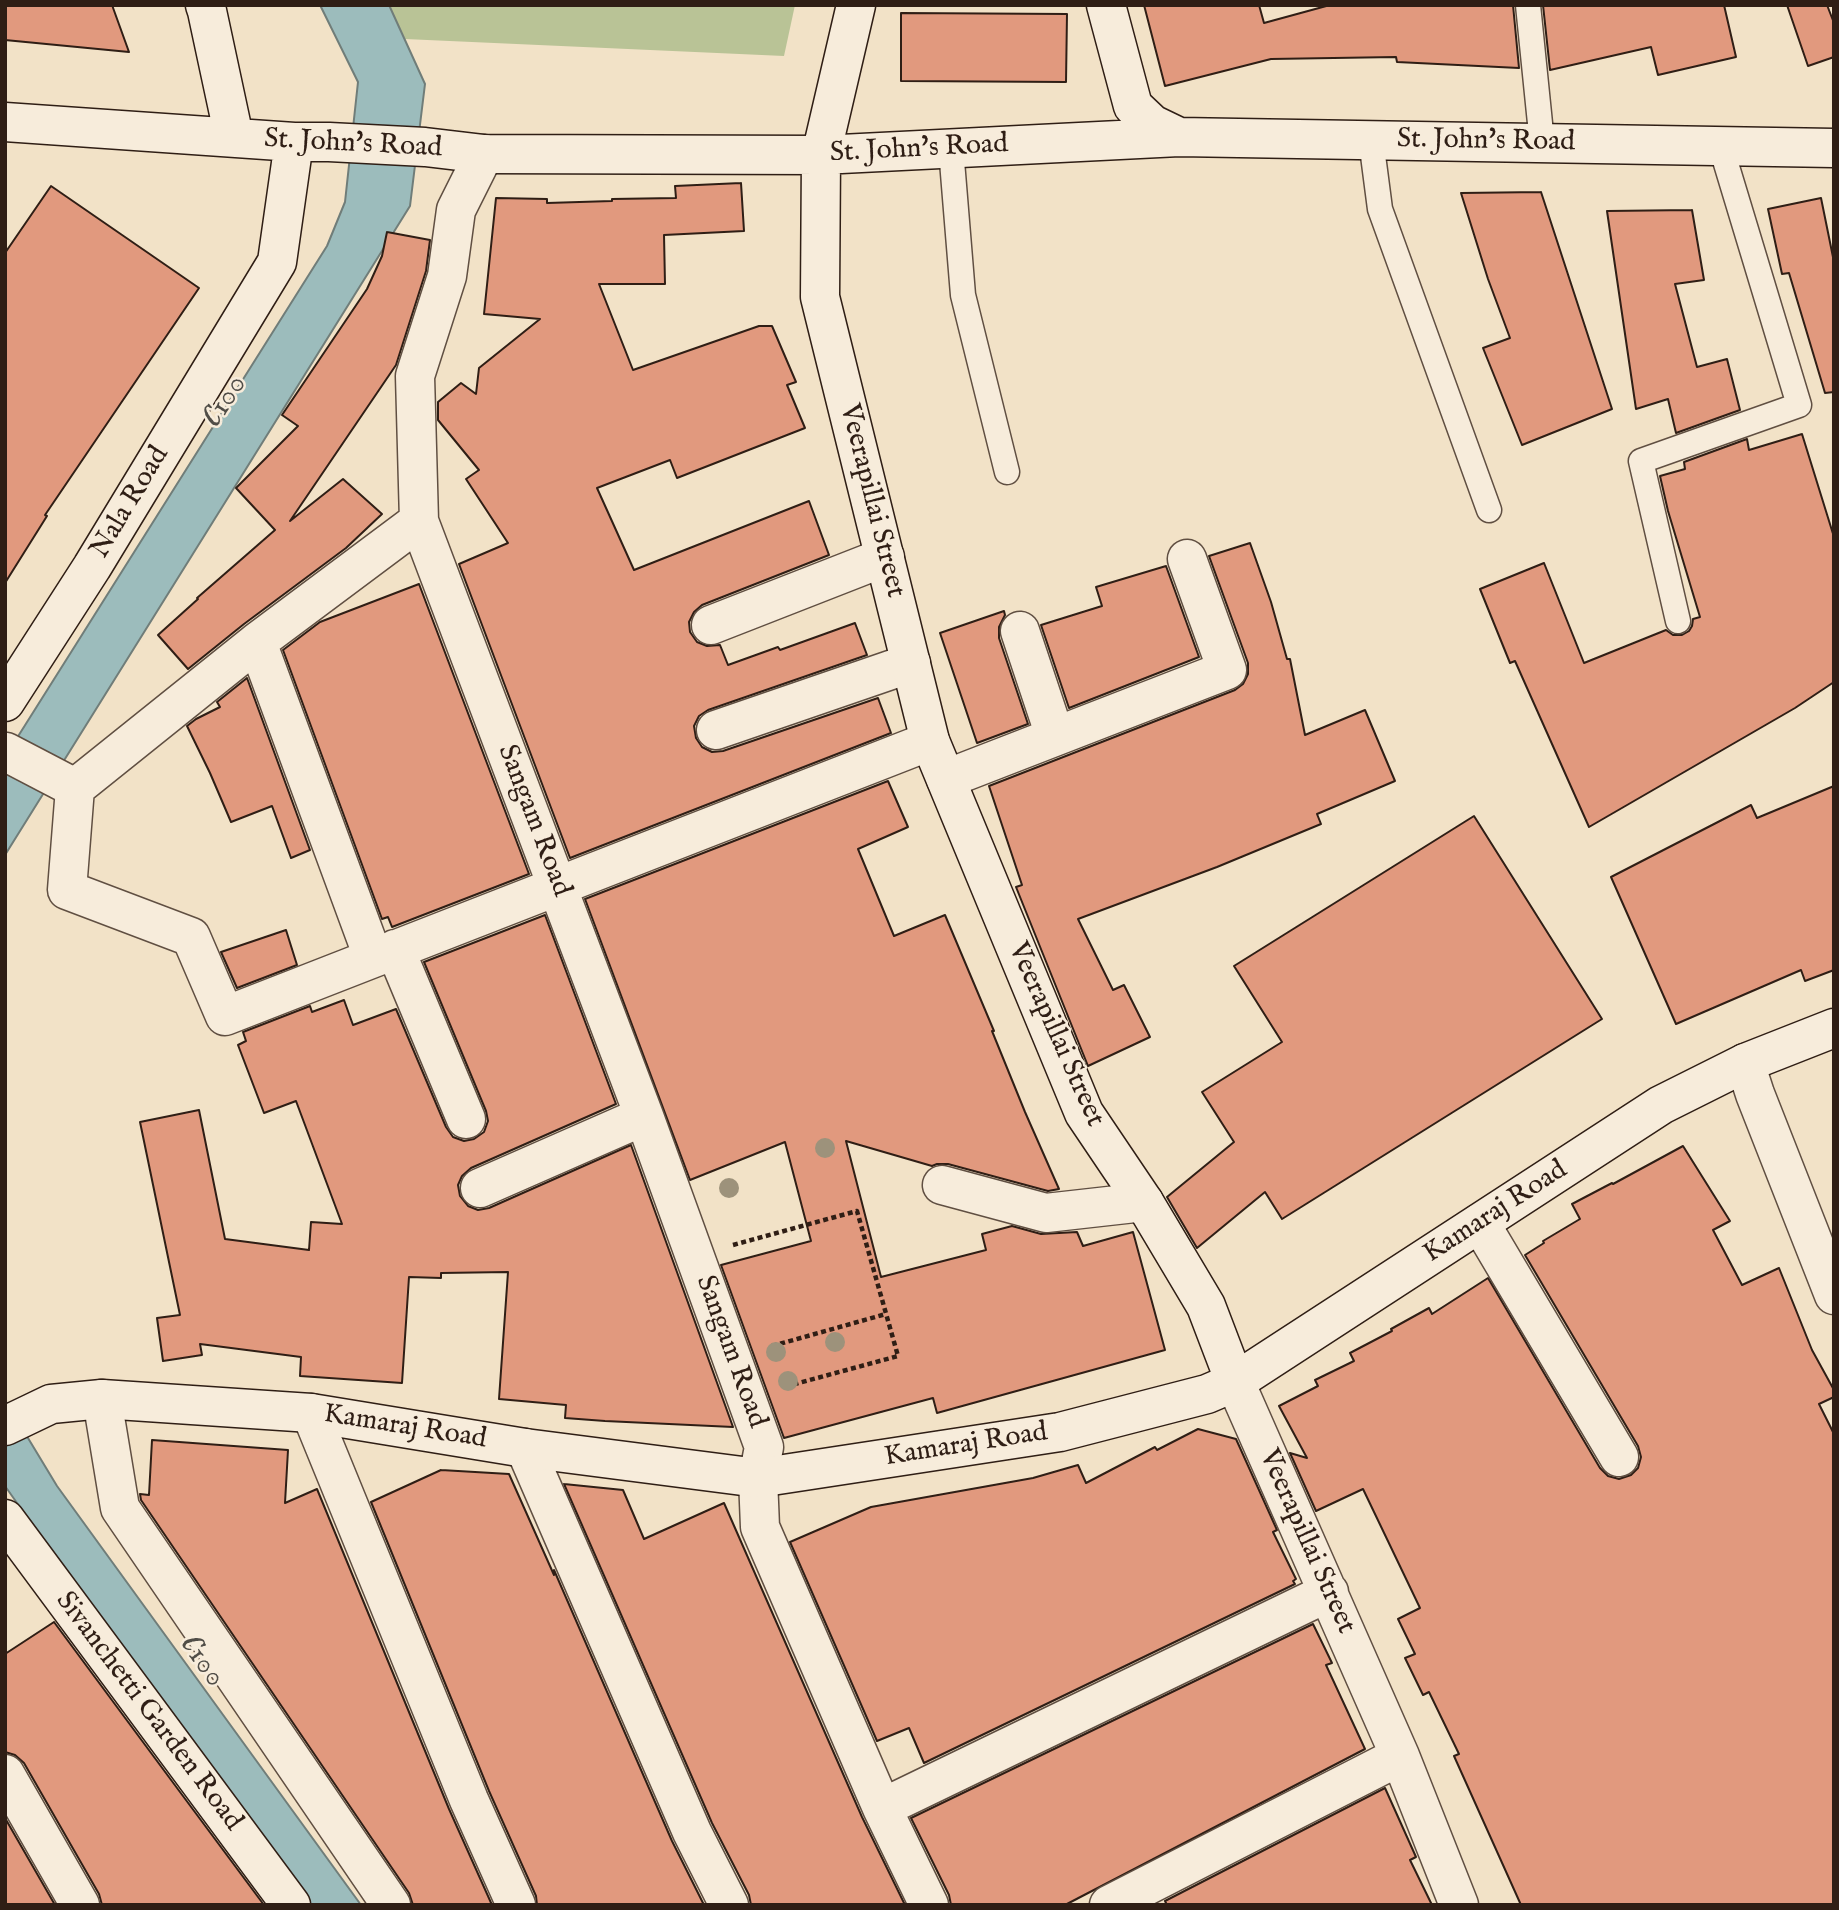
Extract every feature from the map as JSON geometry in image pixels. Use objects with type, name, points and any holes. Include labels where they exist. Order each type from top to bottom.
[{"type":"street","points":[[205,5],[234,138]]},
{"type":"street","name":"Veerapillai Street","points":[[856,5],[821,155],[820,297],[930,741],[1084,1113],[1144,1202],[1206,1306],[1235,1382],[1400,1756],[1459,1905]]},
{"type":"street","points":[[1107,5],[1133,106],[1152,124],[1179,137]]},
{"type":"street","name":"St. John's Road","points":[[5,122],[234,138],[425,147],[484,155],[821,155],[1179,137],[1834,148]]},
{"type":"street","name":"Nala Road","points":[[5,702],[92,567],[277,262],[311,142]]},
{"type":"street","name":"Sangam Road","points":[[484,155],[456,210],[447,276],[415,376],[419,521],[558,885],[764,1447],[758,1478],[760,1527],[882,1808],[929,1905]]},
{"type":"street","points":[[65,783],[419,521]]},
{"type":"street","points":[[711,625],[885,557]]},
{"type":"street","points":[[946,779],[1227,670],[1187,559]]},
{"type":"street","points":[[1020,631],[1055,736]]},
{"type":"street","points":[[257,642],[384,953],[466,1119]]},
{"type":"street","points":[[716,730],[911,663]]},
{"type":"street","points":[[65,783],[67,890],[191,937],[225,1016],[930,741]]},
{"type":"street","points":[[6,752],[65,783]]},
{"type":"street","name":"Kamaraj Road","points":[[5,1426],[51,1404],[102,1399],[311,1413],[526,1448],[758,1478],[1060,1432],[1206,1394],[1235,1382],[1661,1105],[1745,1063],[1834,1028]]},
{"type":"street","points":[[1745,1063],[1834,1294]]},
{"type":"street","points":[[480,1188],[644,1116]]},
{"type":"street","points":[[942,1185],[1046,1213],[1144,1202]]},
{"type":"street","points":[[1480,1223],[1619,1457]]},
{"type":"street","points":[[102,1399],[120,1508],[391,1905]]},
{"type":"street","points":[[311,1413],[469,1800],[516,1905]]},
{"type":"street","points":[[526,1448],[692,1832],[729,1905]]},
{"type":"street","name":"Sivanchetti Garden Road","points":[[5,1519],[291,1905]]},
{"type":"street","points":[[882,1808],[1329,1592]]},
{"type":"street","points":[[1109,1905],[1400,1756]]},
{"type":"street","points":[[5,1774],[80,1905]]},
{"type":"lane","points":[[1528,5],[1542,143]]},
{"type":"lane","points":[[1371,140],[1380,209],[1489,510]]},
{"type":"lane","points":[[1678,621],[1641,461],[1799,405],[1721,147]]},
{"type":"lane","points":[[951,149],[963,295],[1007,472]]},
{"type":"path","points":[[695,1256],[857,1212],[898,1358],[778,1389]]},
{"type":"path","points":[[766,1348],[886,1314]]},
{"type":"green space","points":[[389,5],[795,5],[784,56],[405,39]]},
{"type":"water","points":[[320,5],[389,5],[425,84],[410,206],[5,855],[5,757],[327,246],[345,202],[358,82]]},
{"type":"water","points":[[5,1400],[57,1486],[361,1905],[301,1905],[5,1486]]},
{"type":"building","points":[[5,5],[112,5],[129,52],[5,40]]},
{"type":"building","points":[[1144,5],[1259,5],[1264,23],[1330,5],[1513,5],[1519,68],[1397,62],[1396,57],[1271,59],[1165,86]]},
{"type":"building","points":[[1543,5],[1724,5],[1736,57],[1658,75],[1651,47],[1550,70]]},
{"type":"building","points":[[1787,5],[1827,5],[1834,23],[1834,57],[1808,66]]},
{"type":"building","points":[[901,13],[1067,14],[1066,82],[901,81]]},
{"type":"building","points":[[741,183],[744,231],[664,235],[665,284],[599,284],[633,370],[759,326],[772,326],[796,382],[787,385],[805,428],[677,478],[670,460],[597,488],[634,570],[809,501],[829,555],[702,605],[694,612],[689,622],[690,632],[697,642],[707,646],[720,645],[728,665],[855,623],[867,655],[708,710],[699,716],[694,726],[696,738],[702,747],[712,752],[723,751],[878,698],[891,733],[570,858],[459,564],[508,543],[466,479],[479,470],[438,420],[438,402],[461,383],[476,394],[479,368],[540,319],[484,314],[496,198],[547,199],[547,203],[676,198],[675,186]]},
{"type":"building","points":[[51,186],[199,288],[45,515],[47,516],[5,583],[5,253]]},
{"type":"building","points":[[1541,192],[1612,409],[1522,445],[1483,348],[1510,338],[1461,193]]},
{"type":"building","points":[[1821,198],[1834,262],[1834,392],[1825,393],[1789,273],[1782,274],[1768,209]]},
{"type":"building","points":[[1692,210],[1704,280],[1675,284],[1697,367],[1727,359],[1740,410],[1676,433],[1668,399],[1636,409],[1607,211]]},
{"type":"building","points":[[387,232],[430,240],[426,271],[396,365],[290,521],[343,479],[382,514],[346,548],[188,669],[158,635],[275,530],[236,488],[298,426],[282,415],[367,289],[382,256]]},
{"type":"building","points":[[1802,434],[1834,537],[1834,682],[1795,708],[1589,827],[1515,661],[1510,663],[1480,589],[1544,563],[1584,663],[1666,630],[1673,635],[1682,635],[1689,631],[1693,619],[1700,617],[1660,476],[1685,469],[1684,462],[1747,439],[1749,450]]},
{"type":"building","points":[[1250,543],[1287,659],[1290,659],[1305,735],[1365,710],[1395,781],[1317,814],[1321,824],[1217,867],[1078,919],[1113,990],[1124,985],[1150,1037],[1088,1066],[1016,887],[1022,885],[989,786],[1235,690],[1243,684],[1248,674],[1248,663],[1209,556]]},
{"type":"building","points":[[1166,566],[1199,657],[1069,708],[1041,625],[1102,606],[1096,587]]},
{"type":"building","points":[[419,584],[529,874],[392,927],[388,917],[382,919],[283,650],[320,622]]},
{"type":"building","points":[[1004,611],[999,638],[1028,724],[977,743],[940,633]]},
{"type":"building","points":[[247,678],[310,850],[291,858],[272,806],[231,822],[187,726],[220,707],[217,702]]},
{"type":"building","points":[[888,781],[908,827],[858,849],[894,936],[945,915],[1059,1189],[1048,1191],[948,1164],[932,1166],[846,1141],[881,1277],[986,1250],[982,1234],[1012,1226],[1041,1234],[1077,1232],[1083,1246],[1133,1232],[1165,1350],[937,1413],[933,1398],[784,1438],[721,1265],[811,1241],[785,1142],[690,1180],[585,899]]},
{"type":"building","points":[[1834,786],[1834,970],[1805,981],[1801,970],[1676,1024],[1611,877],[1751,805],[1757,818]]},
{"type":"building","points":[[1474,816],[1602,1019],[1282,1219],[1265,1192],[1197,1248],[1167,1197],[1234,1142],[1202,1092],[1282,1042],[1234,966]]},
{"type":"building","points":[[545,915],[616,1104],[471,1168],[462,1176],[458,1185],[460,1196],[468,1206],[478,1210],[489,1208],[631,1145],[733,1427],[565,1418],[566,1405],[499,1399],[508,1272],[441,1273],[441,1278],[409,1277],[402,1383],[300,1376],[301,1357],[200,1344],[202,1355],[163,1361],[157,1318],[180,1315],[140,1122],[199,1110],[225,1239],[309,1250],[311,1222],[342,1224],[296,1101],[264,1113],[238,1045],[246,1041],[243,1032],[310,1006],[312,1012],[344,1000],[353,1025],[396,1009],[446,1127],[453,1137],[464,1141],[474,1139],[484,1132],[488,1121],[486,1111],[424,962]]},
{"type":"building","points":[[286,930],[297,965],[237,988],[221,952]]},
{"type":"building","points":[[1683,1146],[1730,1221],[1713,1230],[1742,1285],[1779,1268],[1812,1350],[1834,1390],[1834,1397],[1819,1404],[1834,1434],[1834,1905],[1521,1905],[1454,1756],[1459,1754],[1429,1692],[1423,1695],[1405,1658],[1415,1654],[1398,1619],[1420,1608],[1363,1489],[1316,1511],[1290,1453],[1307,1458],[1279,1406],[1318,1386],[1315,1380],[1354,1361],[1350,1353],[1429,1308],[1432,1314],[1488,1278],[1600,1468],[1608,1476],[1619,1479],[1631,1475],[1638,1468],[1641,1457],[1638,1446],[1525,1255],[1580,1219],[1572,1204]]},
{"type":"building","points":[[1198,1429],[1236,1439],[1277,1530],[1273,1532],[1296,1579],[1293,1581],[1295,1584],[924,1763],[909,1728],[877,1741],[790,1542],[871,1507],[1033,1478],[1078,1465],[1086,1483],[1155,1447],[1157,1450]]},
{"type":"building","points":[[152,1440],[288,1450],[285,1503],[317,1489],[449,1809],[492,1905],[413,1905],[409,1893],[141,1500],[140,1494],[149,1495]]},
{"type":"building","points":[[441,1470],[509,1474],[554,1575],[554,1570],[672,1841],[704,1905],[537,1905],[536,1896],[489,1791],[371,1502]]},
{"type":"building","points":[[564,1484],[623,1490],[644,1539],[724,1503],[862,1817],[905,1905],[751,1905],[749,1895],[712,1823]]},
{"type":"building","points":[[54,1622],[264,1905],[102,1905],[99,1894],[24,1763],[15,1755],[5,1752],[5,1654]]},
{"type":"building","points":[[1313,1624],[1332,1663],[1326,1665],[1365,1749],[1065,1905],[951,1905],[949,1895],[911,1818]]},
{"type":"building","points":[[1385,1788],[1416,1857],[1410,1860],[1432,1905],[1167,1905],[1165,1901]]},
{"type":"building","points":[[5,1818],[55,1905],[5,1905]]},
{"type":"water label","name":"C100","points":[[226,402]]},
{"type":"water label","name":"C100","points":[[201,1662]]}]
